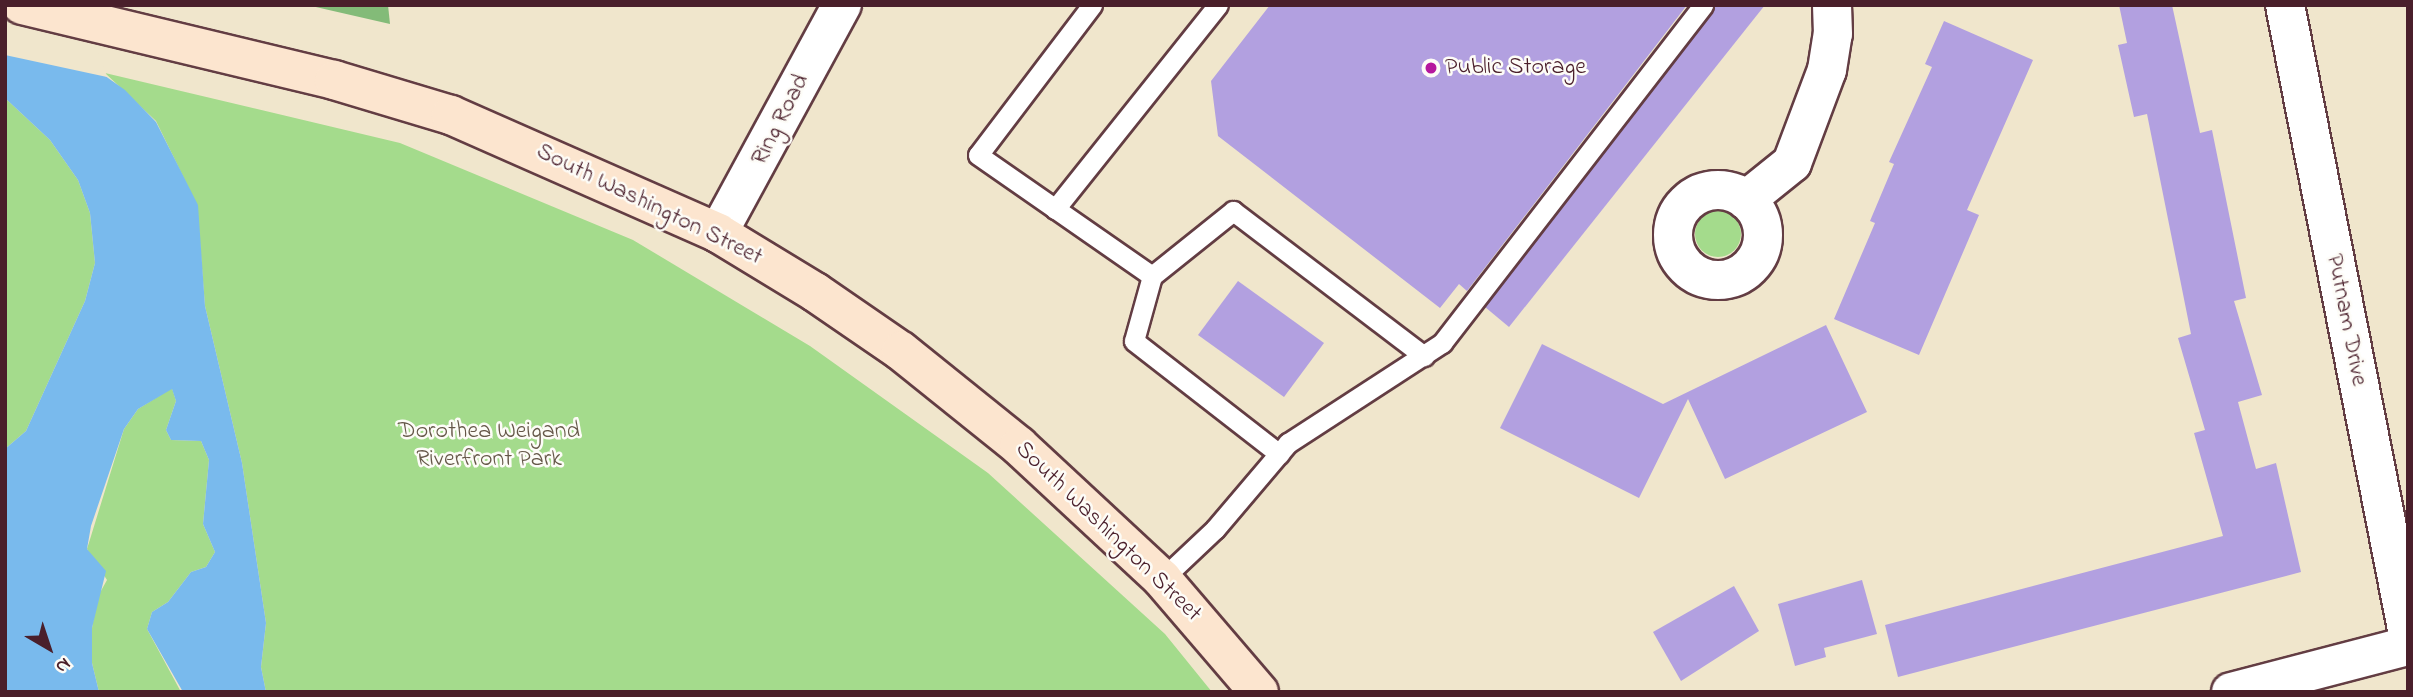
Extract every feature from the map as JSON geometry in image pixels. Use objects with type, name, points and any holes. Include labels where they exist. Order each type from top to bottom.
[{"type":"main road","name":"South Washington Street","points":[[22,5],[334,80],[451,115],[718,233],[815,292],[901,351],[1020,446],[1162,579],[1259,692]]},
{"type":"street","name":"Ring Road","points":[[718,233],[842,5]]},
{"type":"street","points":[[1746,200],[1792,163],[1827,70],[1833,34],[1832,5]]},
{"type":"street","name":"Putnam Drive","points":[[2285,5],[2408,634]]},
{"type":"street","points":[[2231,692],[2408,646]]},
{"type":"lane","points":[[1092,5],[978,155],[1152,276]]},
{"type":"lane","points":[[1055,209],[1219,5]]},
{"type":"lane","points":[[1162,579],[1215,529],[1288,443],[1443,343],[1703,5]]},
{"type":"lane","points":[[1279,454],[1134,341],[1152,276],[1233,211],[1423,356]]},
{"type":"green space","points":[[307,5],[388,5],[390,24]]},
{"type":"green space","name":"Dorothea Weigand Riverfront Park","points":[[105,73],[400,143],[633,240],[810,346],[988,473],[1165,634],[1212,692],[266,692],[261,667],[266,623],[242,463],[205,306],[197,205],[156,121]]},
{"type":"green space","points":[[5,98],[50,140],[78,180],[90,213],[95,263],[85,301],[26,431],[5,449]]},
{"type":"green space","points":[[1718,211],[1735,217],[1741,234],[1735,251],[1718,257],[1701,251],[1695,234],[1701,217]]},
{"type":"green space","points":[[172,388],[176,401],[166,430],[171,440],[201,441],[209,460],[203,524],[215,552],[206,567],[191,572],[168,602],[152,612],[147,629],[181,692],[99,692],[92,663],[92,628],[97,598],[107,580],[87,549],[124,429],[138,409]]},
{"type":"water","points":[[5,5],[125,90],[156,122],[198,205],[205,306],[242,463],[266,623],[261,667],[266,692],[183,692],[147,629],[152,612],[168,602],[191,572],[206,567],[215,552],[203,524],[209,460],[201,441],[171,440],[166,430],[176,401],[172,389],[138,409],[124,429],[91,526],[87,549],[106,571],[92,628],[92,663],[99,692],[5,692],[5,449],[26,431],[85,301],[95,263],[90,213],[78,180],[50,140],[5,98]]},
{"type":"pier","points":[[5,5],[82,5],[107,77],[5,55]]},
{"type":"building","points":[[1270,5],[1687,5],[1467,291],[1459,284],[1440,308],[1218,136],[1211,81]]},
{"type":"building","points":[[1715,5],[1765,5],[1509,327],[1485,307]]},
{"type":"building","points":[[2119,5],[2172,5],[2200,133],[2212,130],[2246,298],[2234,301],[2262,395],[2238,402],[2256,469],[2276,463],[2301,572],[1898,677],[1885,625],[2223,536],[2194,433],[2205,430],[2178,338],[2191,334],[2147,114],[2134,117],[2118,45],[2127,43]]},
{"type":"building","points":[[1944,21],[2033,60],[1967,210],[1979,215],[1919,355],[1834,319],[1875,223],[1870,221],[1894,164],[1889,162],[1932,67],[1925,64]]},
{"type":"building","points":[[1238,281],[1324,343],[1284,397],[1198,335]]},
{"type":"building","points":[[1826,325],[1867,412],[1725,479],[1688,399],[1639,498],[1500,428],[1542,344],[1663,404]]},
{"type":"building","points":[[1862,580],[1877,634],[1824,648],[1826,657],[1795,666],[1778,604]]},
{"type":"building","points":[[1734,586],[1759,631],[1681,681],[1653,632]]},
{"type":"place","name":"Public Storage","points":[[1431,68]]}]
